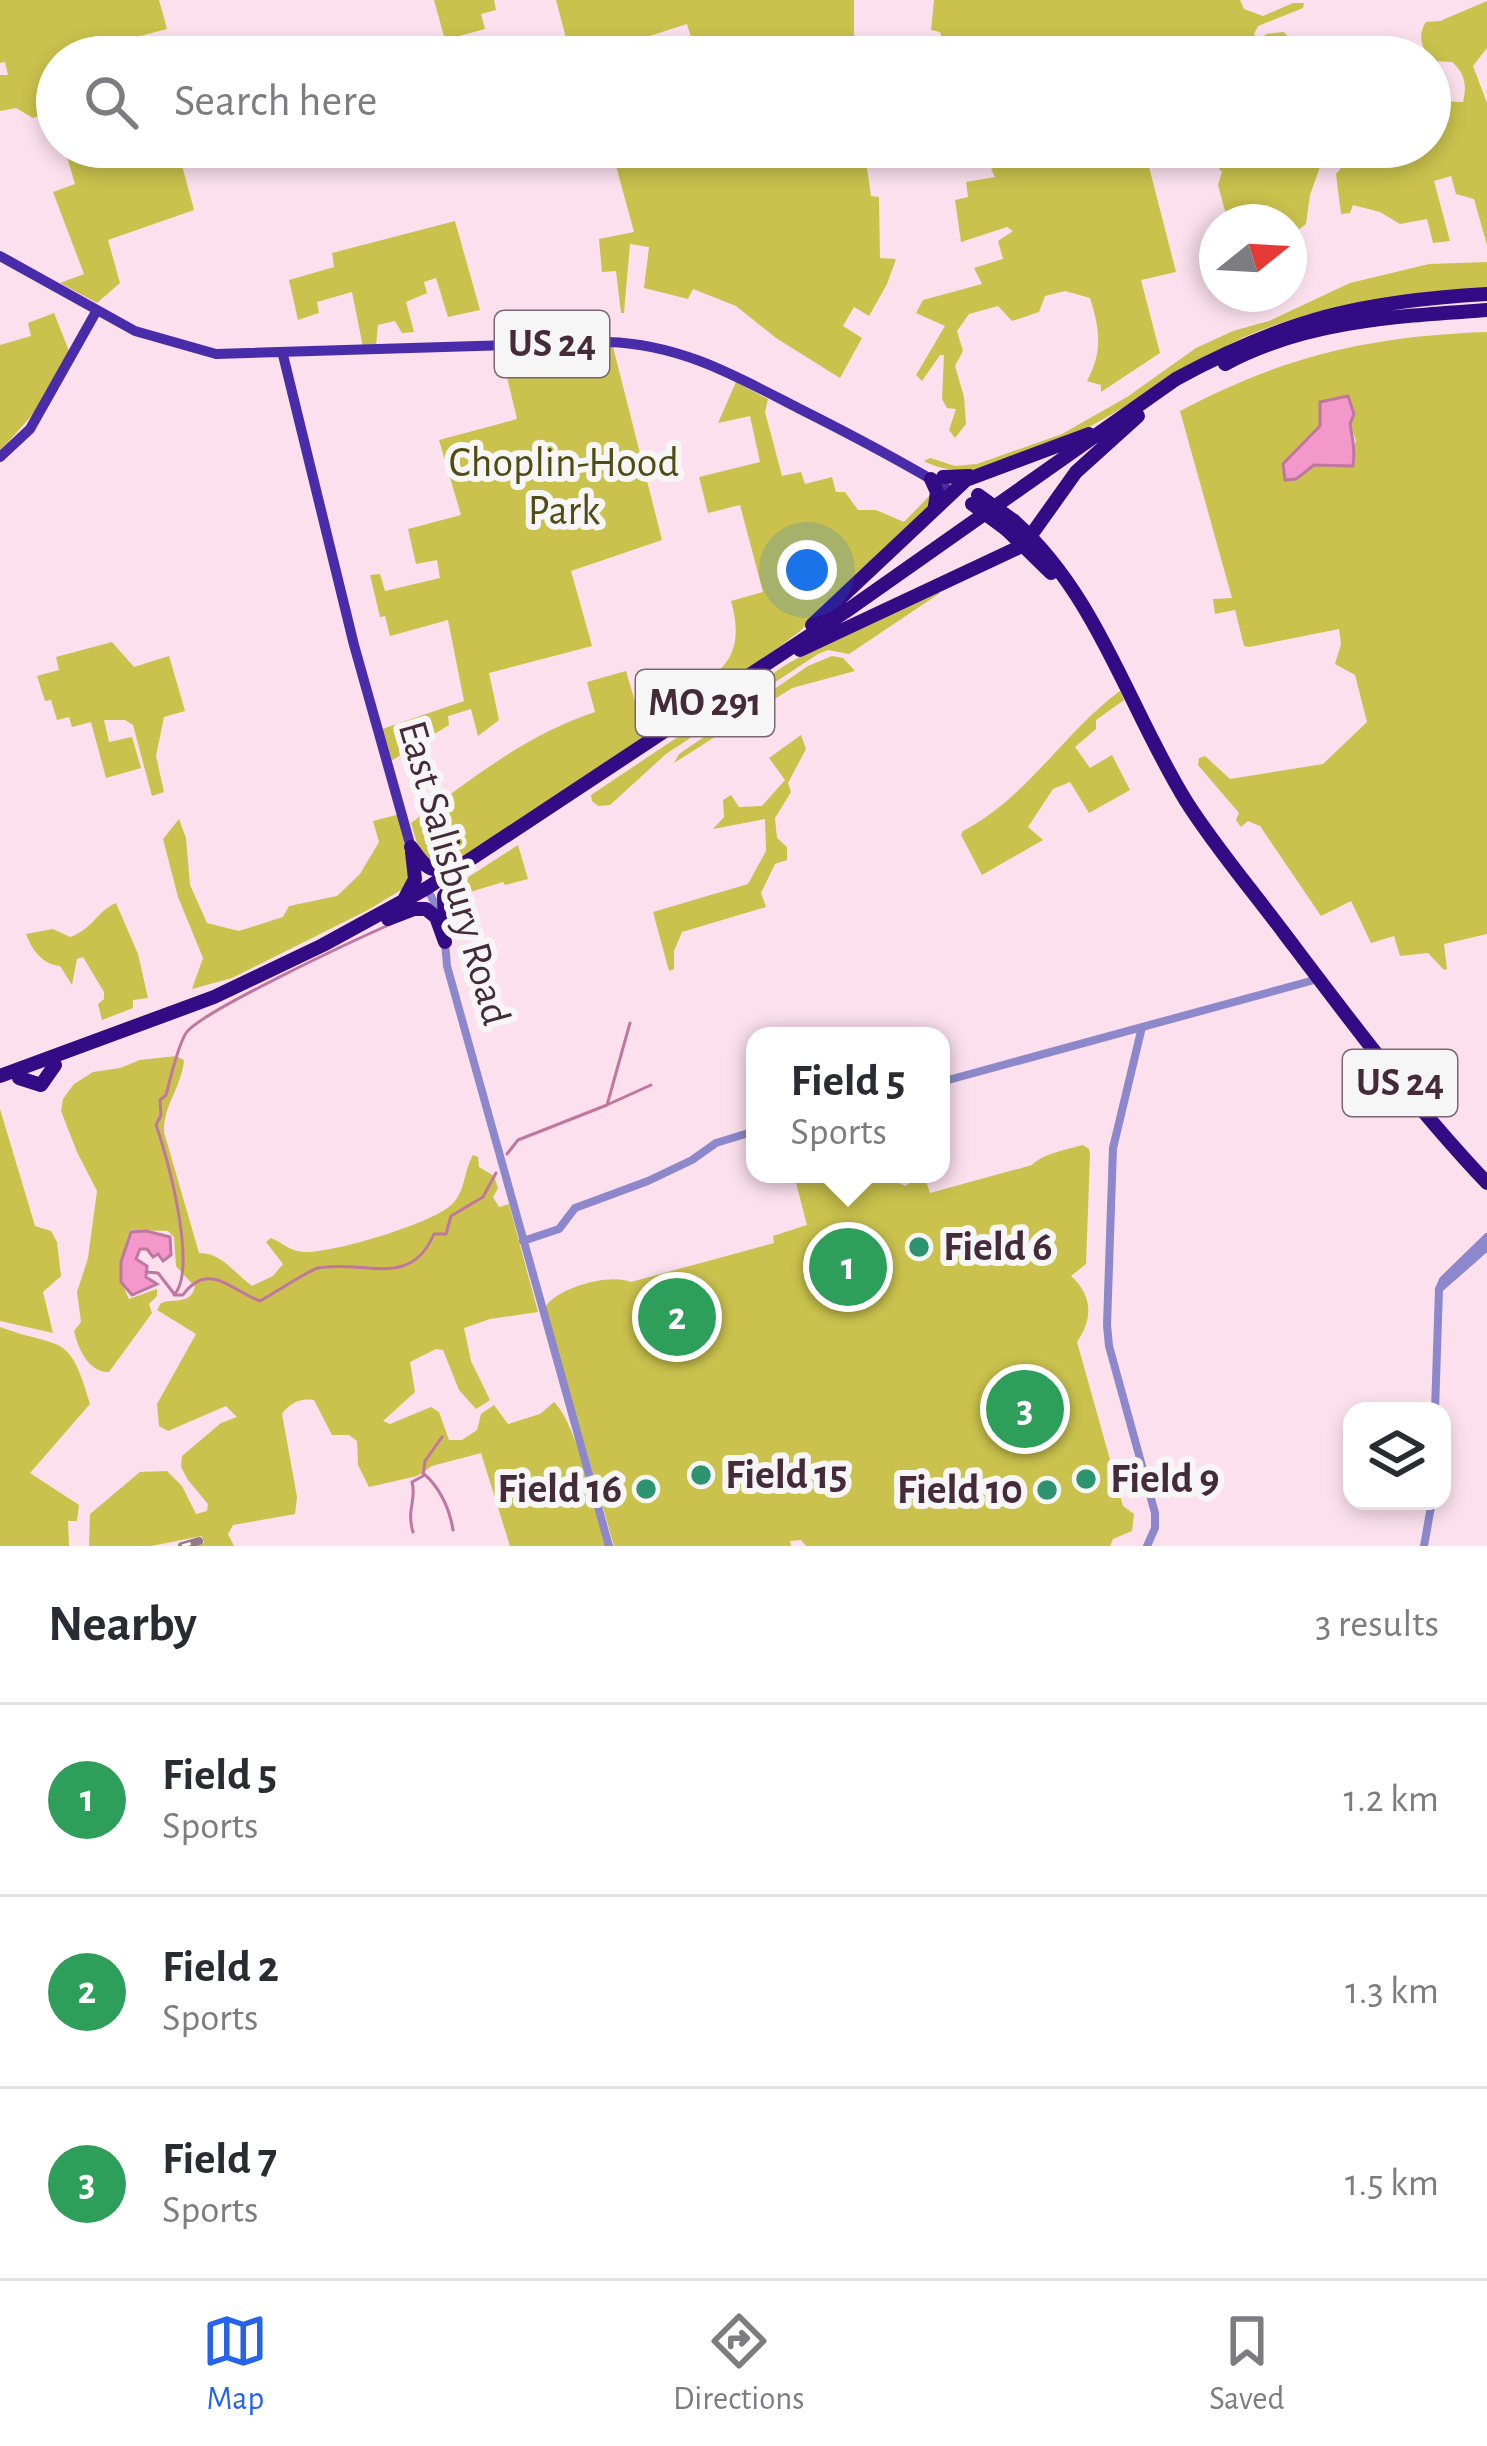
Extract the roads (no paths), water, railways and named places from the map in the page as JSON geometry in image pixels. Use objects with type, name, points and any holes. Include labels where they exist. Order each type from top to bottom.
[{"type":"highway","name":"MO 291","points":[[42,1058],[218,1003],[388,919],[1176,379],[1276,330],[1359,307],[1487,294]]},
{"type":"highway","name":"MO 291","points":[[7,1078],[42,1058],[214,997],[456,880],[1138,416],[1216,368],[1282,340],[1361,320],[1487,310]]},
{"type":"highway","points":[[800,650],[1027,546],[1086,460],[1138,416]]},
{"type":"highway","points":[[757,669],[821,616],[957,488],[981,474],[1079,440],[1120,418]]},
{"type":"highway","points":[[935,506],[937,478],[981,474]]},
{"type":"highway","name":"US 24","points":[[957,488],[1010,526],[1072,592],[1107,646],[1188,803],[1403,1088],[1487,1183]]},
{"type":"highway","points":[[411,847],[434,871],[479,855]]},
{"type":"highway","points":[[400,904],[415,879],[411,847]]},
{"type":"highway","points":[[445,936],[443,896],[456,880]]},
{"type":"highway","points":[[388,919],[426,909],[445,936]]},
{"type":"highway","points":[[7,1078],[22,1062],[42,1058]]},
{"type":"main road","name":"US 24","points":[[0,256],[146,336],[195,351],[283,355],[608,342],[651,346],[720,367],[957,488]]},
{"type":"main road","points":[[78,300],[86,312],[85,331]]},
{"type":"main road","points":[[0,457],[30,429],[97,310]]},
{"type":"main road","points":[[85,331],[112,319]]},
{"type":"main road","name":"East Salisbury Road","points":[[283,355],[354,645],[411,847],[429,892]]},
{"type":"street","name":"East Salisbury Road","points":[[429,892],[445,936],[447,966],[609,1546]]},
{"type":"street","points":[[950,1080],[1318,979]]},
{"type":"street","points":[[1142,1027],[1113,1148],[1107,1325],[1155,1514],[1147,1546]]},
{"type":"street","points":[[523,1241],[560,1229],[575,1208],[648,1181],[716,1143],[746,1134]]},
{"type":"street","points":[[1435,1402],[1439,1288],[1484,1249],[1487,1237]]},
{"type":"street","points":[[1424,1546],[1430,1510]]},
{"type":"waterway","points":[[174,1295],[181,1282],[182,1239],[156,1125],[160,1100],[166,1095],[186,1033],[249,993],[391,924]]},
{"type":"waterway","points":[[507,1154],[518,1140],[607,1105],[630,1023]]},
{"type":"waterway","points":[[609,1104],[651,1085]]},
{"type":"waterway","points":[[146,1272],[158,1273],[175,1295],[211,1279],[260,1301],[318,1268],[399,1267],[424,1251],[434,1234],[446,1234],[451,1216],[483,1197],[496,1173]]},
{"type":"waterway","points":[[413,1532],[412,1482],[423,1476],[425,1461],[442,1437]]},
{"type":"waterway","points":[[423,1473],[444,1500],[453,1530]]},
{"type":"railway","points":[[182,1546],[199,1541]]},
{"type":"place","name":"Field 6","points":[[919,1247]]},
{"type":"place","name":"Field 5","points":[[848,1267]]},
{"type":"place","name":"Field 2","points":[[677,1317]]},
{"type":"place","name":"Field 7","points":[[1025,1409]]},
{"type":"place","name":"Field 15","points":[[701,1475]]},
{"type":"place","name":"Field 9","points":[[1086,1479]]},
{"type":"place","name":"Field 16","points":[[646,1489]]},
{"type":"place","name":"Field 10","points":[[1047,1490]]},
{"type":"park label","name":"Choplin-Hood Park","points":[[564,487]]}]
